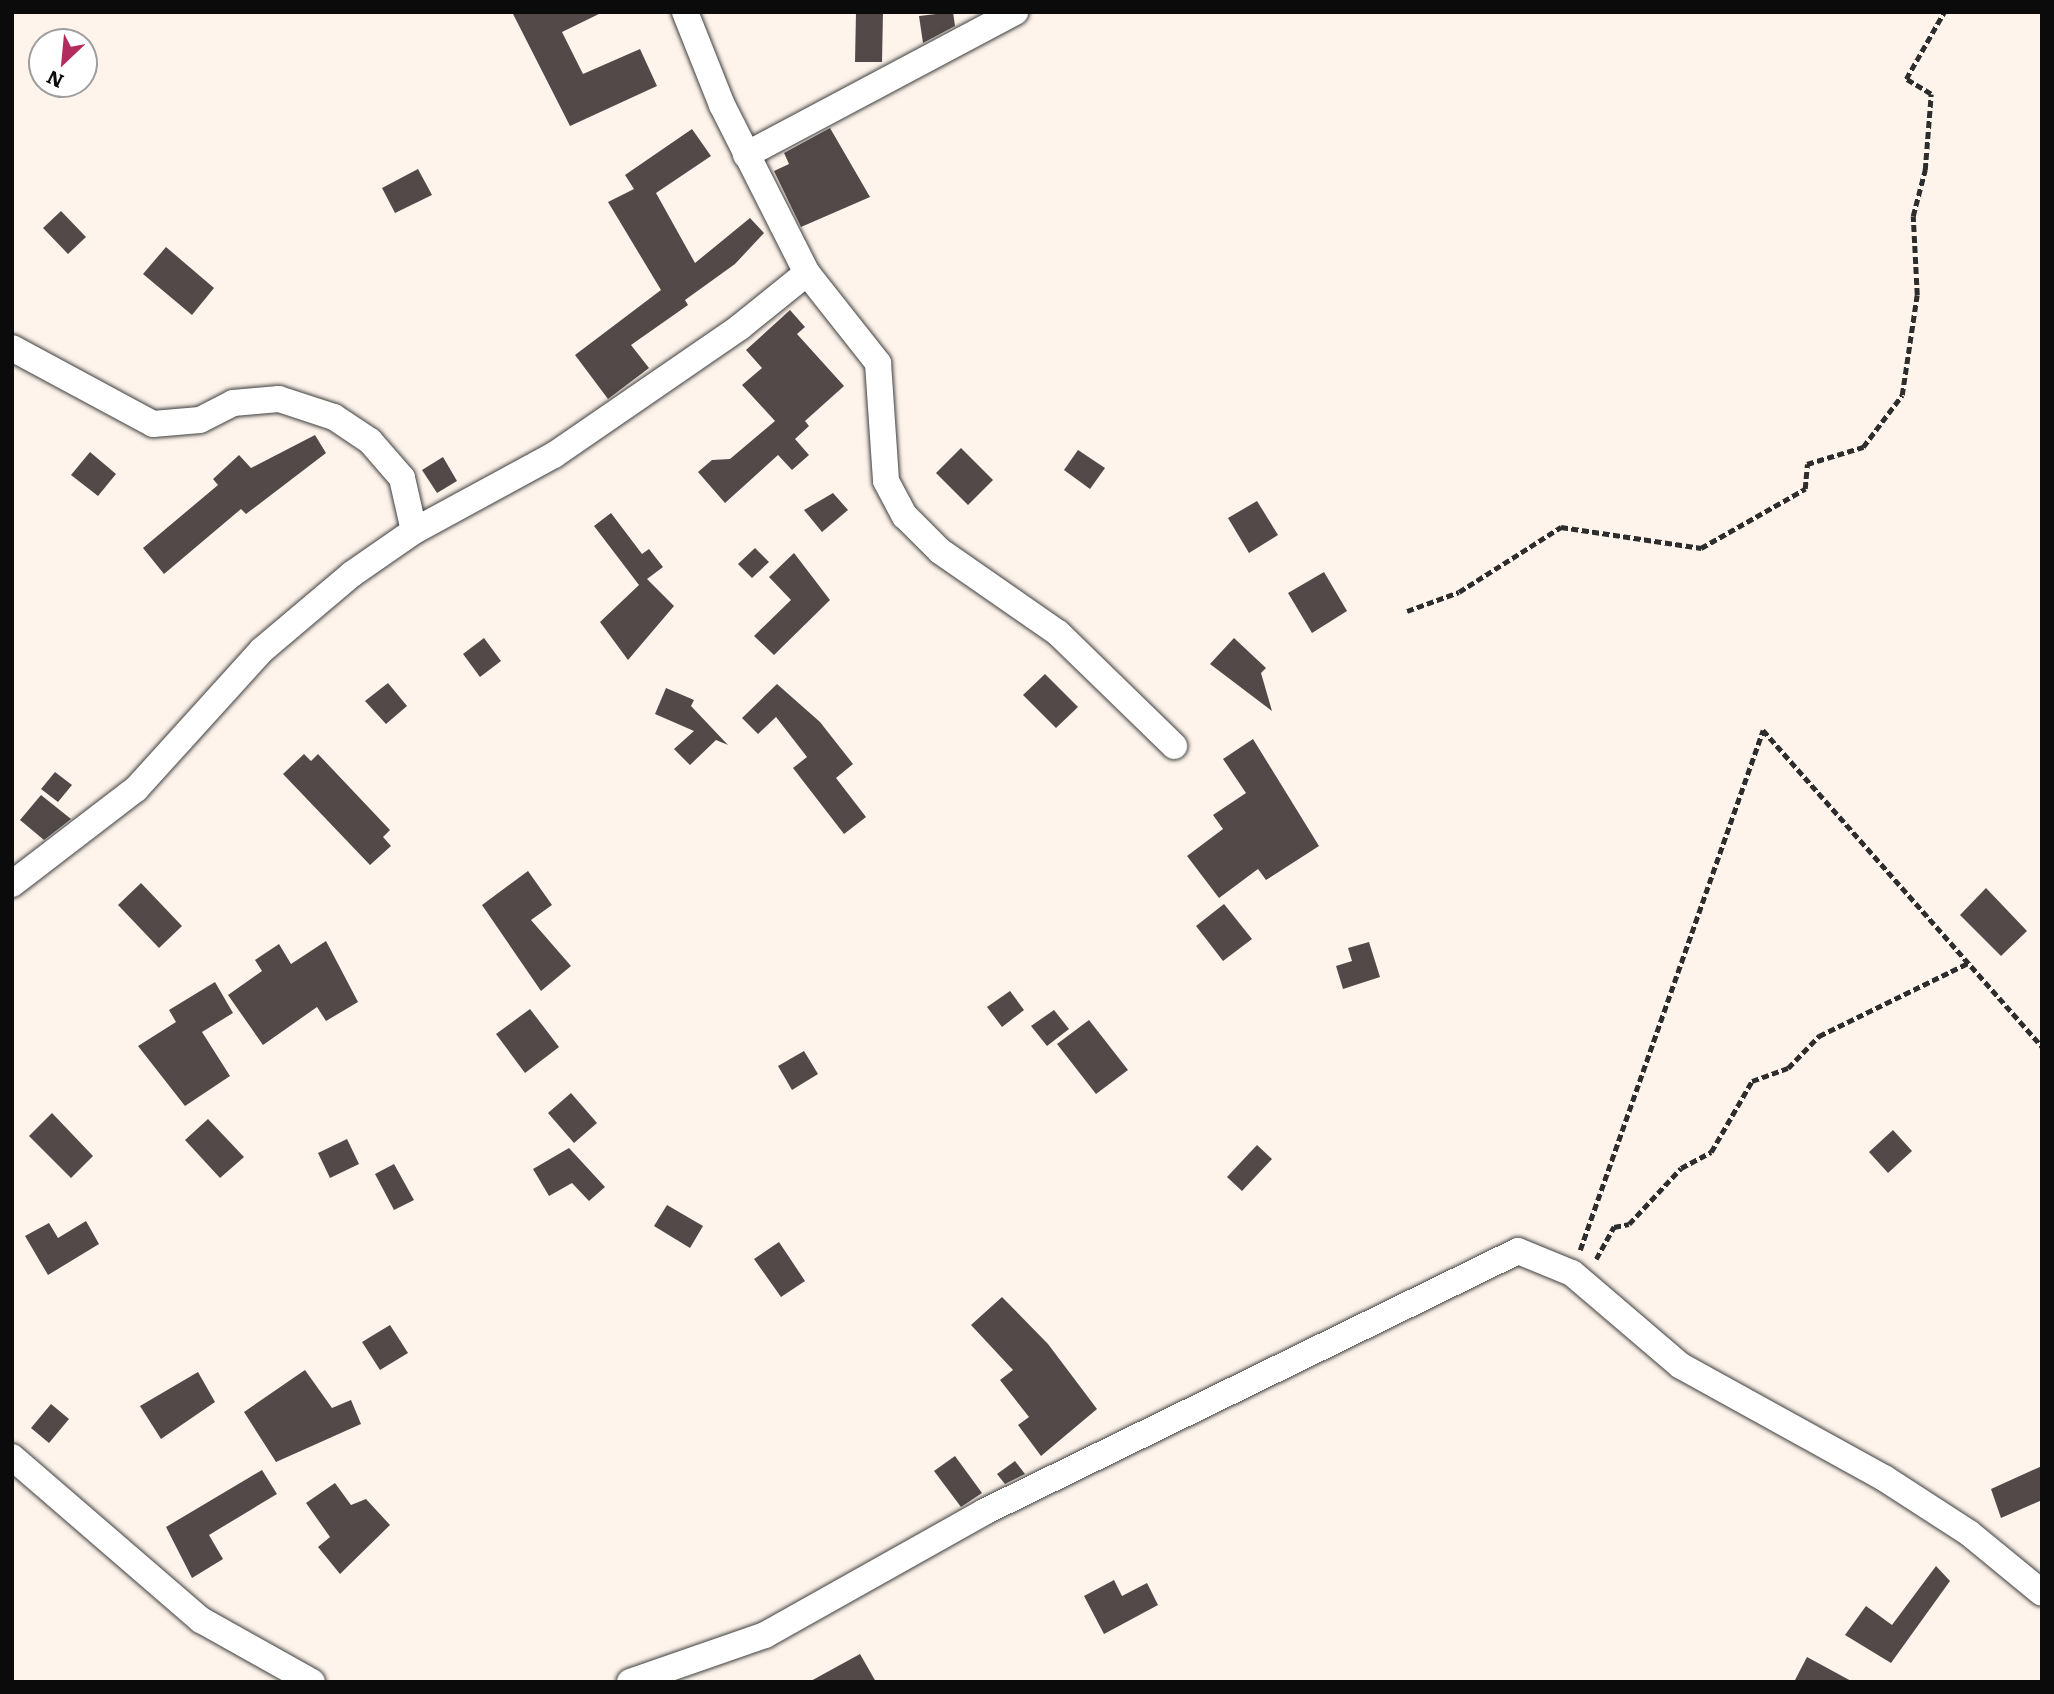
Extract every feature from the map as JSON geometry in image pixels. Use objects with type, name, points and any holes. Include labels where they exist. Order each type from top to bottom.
[{"type":"street","points":[[685,12],[746,155],[807,273],[878,363],[886,481],[905,516],[940,551],[1058,633],[1174,746]]},
{"type":"street","points":[[746,155],[1015,12]]},
{"type":"street","points":[[12,884],[136,789],[262,650],[352,574],[414,531],[554,454],[740,327],[807,273]]},
{"type":"street","points":[[12,348],[153,424],[200,420],[233,403],[279,399],[334,417],[370,441],[402,478],[414,531]]},
{"type":"street","points":[[631,1682],[765,1635],[984,1512],[1494,1259],[1518,1251],[1572,1273],[1681,1366],[1884,1478],[1969,1533],[2042,1593]]},
{"type":"street","points":[[12,1457],[201,1620],[312,1682]]},
{"type":"path","points":[[1407,611],[1458,592],[1561,527],[1701,548],[1805,489],[1807,464],[1863,447],[1902,395],[1917,295],[1913,216],[1925,170],[1931,94],[1906,79],[1944,12]]},
{"type":"path","points":[[1572,1273],[1763,730],[2042,1046]]},
{"type":"path","points":[[1572,1273],[1590,1269],[1614,1227],[1645,1212],[1681,1168],[1711,1152],[1752,1081],[1788,1068],[1819,1036],[1968,963]]},
{"type":"building","points":[[512,12],[603,12],[562,32],[583,74],[640,49],[657,86],[570,126]]},
{"type":"building","points":[[856,12],[883,12],[882,62],[855,62]]},
{"type":"building","points":[[953,12],[955,26],[923,43],[919,16]]},
{"type":"building","points":[[830,128],[870,197],[801,227],[774,171],[789,164],[784,153]]},
{"type":"building","points":[[692,129],[711,156],[656,193],[695,263],[750,218],[764,233],[735,264],[685,300],[688,305],[631,345],[649,368],[608,399],[575,355],[661,290],[608,202],[634,189],[625,175]]},
{"type":"building","points":[[418,169],[432,195],[395,213],[382,188]]},
{"type":"building","points":[[61,211],[86,237],[68,254],[43,228]]},
{"type":"building","points":[[166,247],[214,288],[192,315],[143,274]]},
{"type":"building","points":[[790,310],[805,327],[797,334],[844,386],[805,421],[809,426],[795,439],[809,455],[792,470],[778,455],[725,503],[698,472],[712,460],[730,459],[775,421],[742,385],[762,368],[746,350]]},
{"type":"building","points":[[315,435],[326,453],[246,514],[241,509],[164,574],[143,548],[218,485],[213,479],[239,455],[251,468]]},
{"type":"building","points":[[961,448],[993,480],[968,505],[936,473]]},
{"type":"building","points":[[1078,450],[1105,468],[1090,489],[1064,470]]},
{"type":"building","points":[[90,452],[116,474],[98,496],[71,475]]},
{"type":"building","points":[[443,457],[457,481],[437,493],[422,470]]},
{"type":"building","points":[[833,493],[848,510],[822,532],[804,510]]},
{"type":"building","points":[[1257,501],[1278,535],[1249,553],[1228,518]]},
{"type":"building","points":[[611,513],[642,554],[649,549],[663,567],[647,579],[674,606],[628,660],[600,622],[639,585],[594,526]]},
{"type":"building","points":[[755,548],[769,562],[752,578],[738,564]]},
{"type":"building","points":[[794,553],[830,600],[774,655],[754,636],[791,600],[769,577]]},
{"type":"building","points":[[1324,572],[1347,611],[1312,633],[1288,593]]},
{"type":"building","points":[[484,638],[501,661],[480,677],[463,654]]},
{"type":"building","points":[[1234,638],[1266,668],[1261,673],[1272,711],[1210,664]]},
{"type":"building","points":[[1045,674],[1078,707],[1056,728],[1023,695]]},
{"type":"building","points":[[388,683],[407,706],[386,724],[365,701]]},
{"type":"building","points":[[777,684],[820,722],[853,764],[836,778],[866,817],[844,834],[793,768],[807,757],[776,717],[758,734],[742,718]]},
{"type":"building","points":[[666,688],[694,700],[691,706],[728,745],[716,740],[690,765],[674,749],[694,731],[655,714]]},
{"type":"building","points":[[1253,739],[1319,846],[1266,880],[1258,869],[1219,898],[1187,856],[1223,829],[1213,815],[1246,793],[1223,759]]},
{"type":"building","points":[[304,754],[311,761],[318,754],[390,830],[383,837],[391,846],[370,865],[283,774]]},
{"type":"building","points":[[55,772],[72,785],[58,802],[41,789]]},
{"type":"building","points":[[41,795],[71,819],[44,840],[20,820]]},
{"type":"building","points":[[528,871],[552,905],[531,920],[571,966],[541,991],[482,905]]},
{"type":"building","points":[[141,883],[182,926],[159,948],[118,905]]},
{"type":"building","points":[[1986,888],[2027,931],[2001,956],[1960,915]]},
{"type":"building","points":[[1224,904],[1252,939],[1223,961],[1196,926]]},
{"type":"building","points":[[326,941],[358,1002],[326,1021],[317,1007],[263,1045],[228,995],[262,971],[255,960],[279,944],[291,964]]},
{"type":"building","points":[[1369,942],[1380,977],[1343,989],[1336,966],[1352,961],[1348,948]]},
{"type":"building","points":[[215,982],[233,1013],[202,1032],[230,1076],[185,1106],[138,1046],[176,1022],[169,1010]]},
{"type":"building","points":[[1010,991],[1024,1010],[1002,1027],[987,1007]]},
{"type":"building","points":[[530,1009],[559,1047],[525,1073],[496,1034]]},
{"type":"building","points":[[1054,1010],[1069,1029],[1047,1046],[1031,1026]]},
{"type":"building","points":[[1089,1020],[1128,1070],[1096,1094],[1057,1044]]},
{"type":"building","points":[[804,1051],[818,1074],[792,1090],[778,1066]]},
{"type":"building","points":[[571,1093],[597,1123],[574,1143],[548,1113]]},
{"type":"building","points":[[52,1113],[93,1156],[71,1178],[29,1136]]},
{"type":"building","points":[[208,1119],[244,1157],[220,1178],[185,1140]]},
{"type":"building","points":[[1893,1130],[1912,1151],[1888,1173],[1869,1152]]},
{"type":"building","points":[[347,1139],[359,1164],[330,1178],[318,1153]]},
{"type":"building","points":[[1257,1145],[1272,1159],[1242,1191],[1227,1177]]},
{"type":"building","points":[[569,1148],[605,1187],[589,1201],[572,1183],[549,1196],[533,1169]]},
{"type":"building","points":[[394,1164],[414,1200],[394,1210],[375,1174]]},
{"type":"building","points":[[667,1205],[703,1226],[690,1248],[654,1226]]},
{"type":"building","points":[[86,1221],[99,1244],[48,1275],[25,1236],[49,1223],[58,1238]]},
{"type":"building","points":[[779,1242],[805,1281],[781,1297],[754,1259]]},
{"type":"building","points":[[1002,1297],[1048,1344],[1097,1409],[1041,1456],[1018,1425],[1029,1417],[1000,1380],[1013,1370],[971,1325]]},
{"type":"building","points":[[390,1325],[408,1353],[380,1370],[362,1342]]},
{"type":"building","points":[[305,1370],[332,1408],[351,1400],[361,1424],[276,1462],[244,1412]]},
{"type":"building","points":[[198,1372],[215,1402],[161,1439],[140,1406]]},
{"type":"building","points":[[51,1404],[69,1419],[49,1443],[31,1428]]},
{"type":"building","points":[[955,1456],[982,1493],[961,1507],[934,1471]]},
{"type":"building","points":[[1015,1461],[1025,1474],[1005,1484],[997,1474]]},
{"type":"building","points":[[2042,1466],[2042,1500],[2001,1518],[1991,1489]]},
{"type":"building","points":[[262,1470],[277,1494],[209,1535],[223,1559],[192,1578],[166,1527]]},
{"type":"building","points":[[335,1483],[351,1505],[366,1499],[390,1525],[340,1574],[318,1547],[330,1537],[306,1503]]},
{"type":"building","points":[[1936,1566],[1950,1581],[1891,1663],[1845,1635],[1866,1606],[1892,1625]]},
{"type":"building","points":[[1114,1580],[1122,1596],[1147,1583],[1158,1605],[1104,1634],[1084,1596]]},
{"type":"building","points":[[860,1654],[876,1682],[809,1682]]},
{"type":"building","points":[[1807,1657],[1853,1682],[1794,1682]]}]
